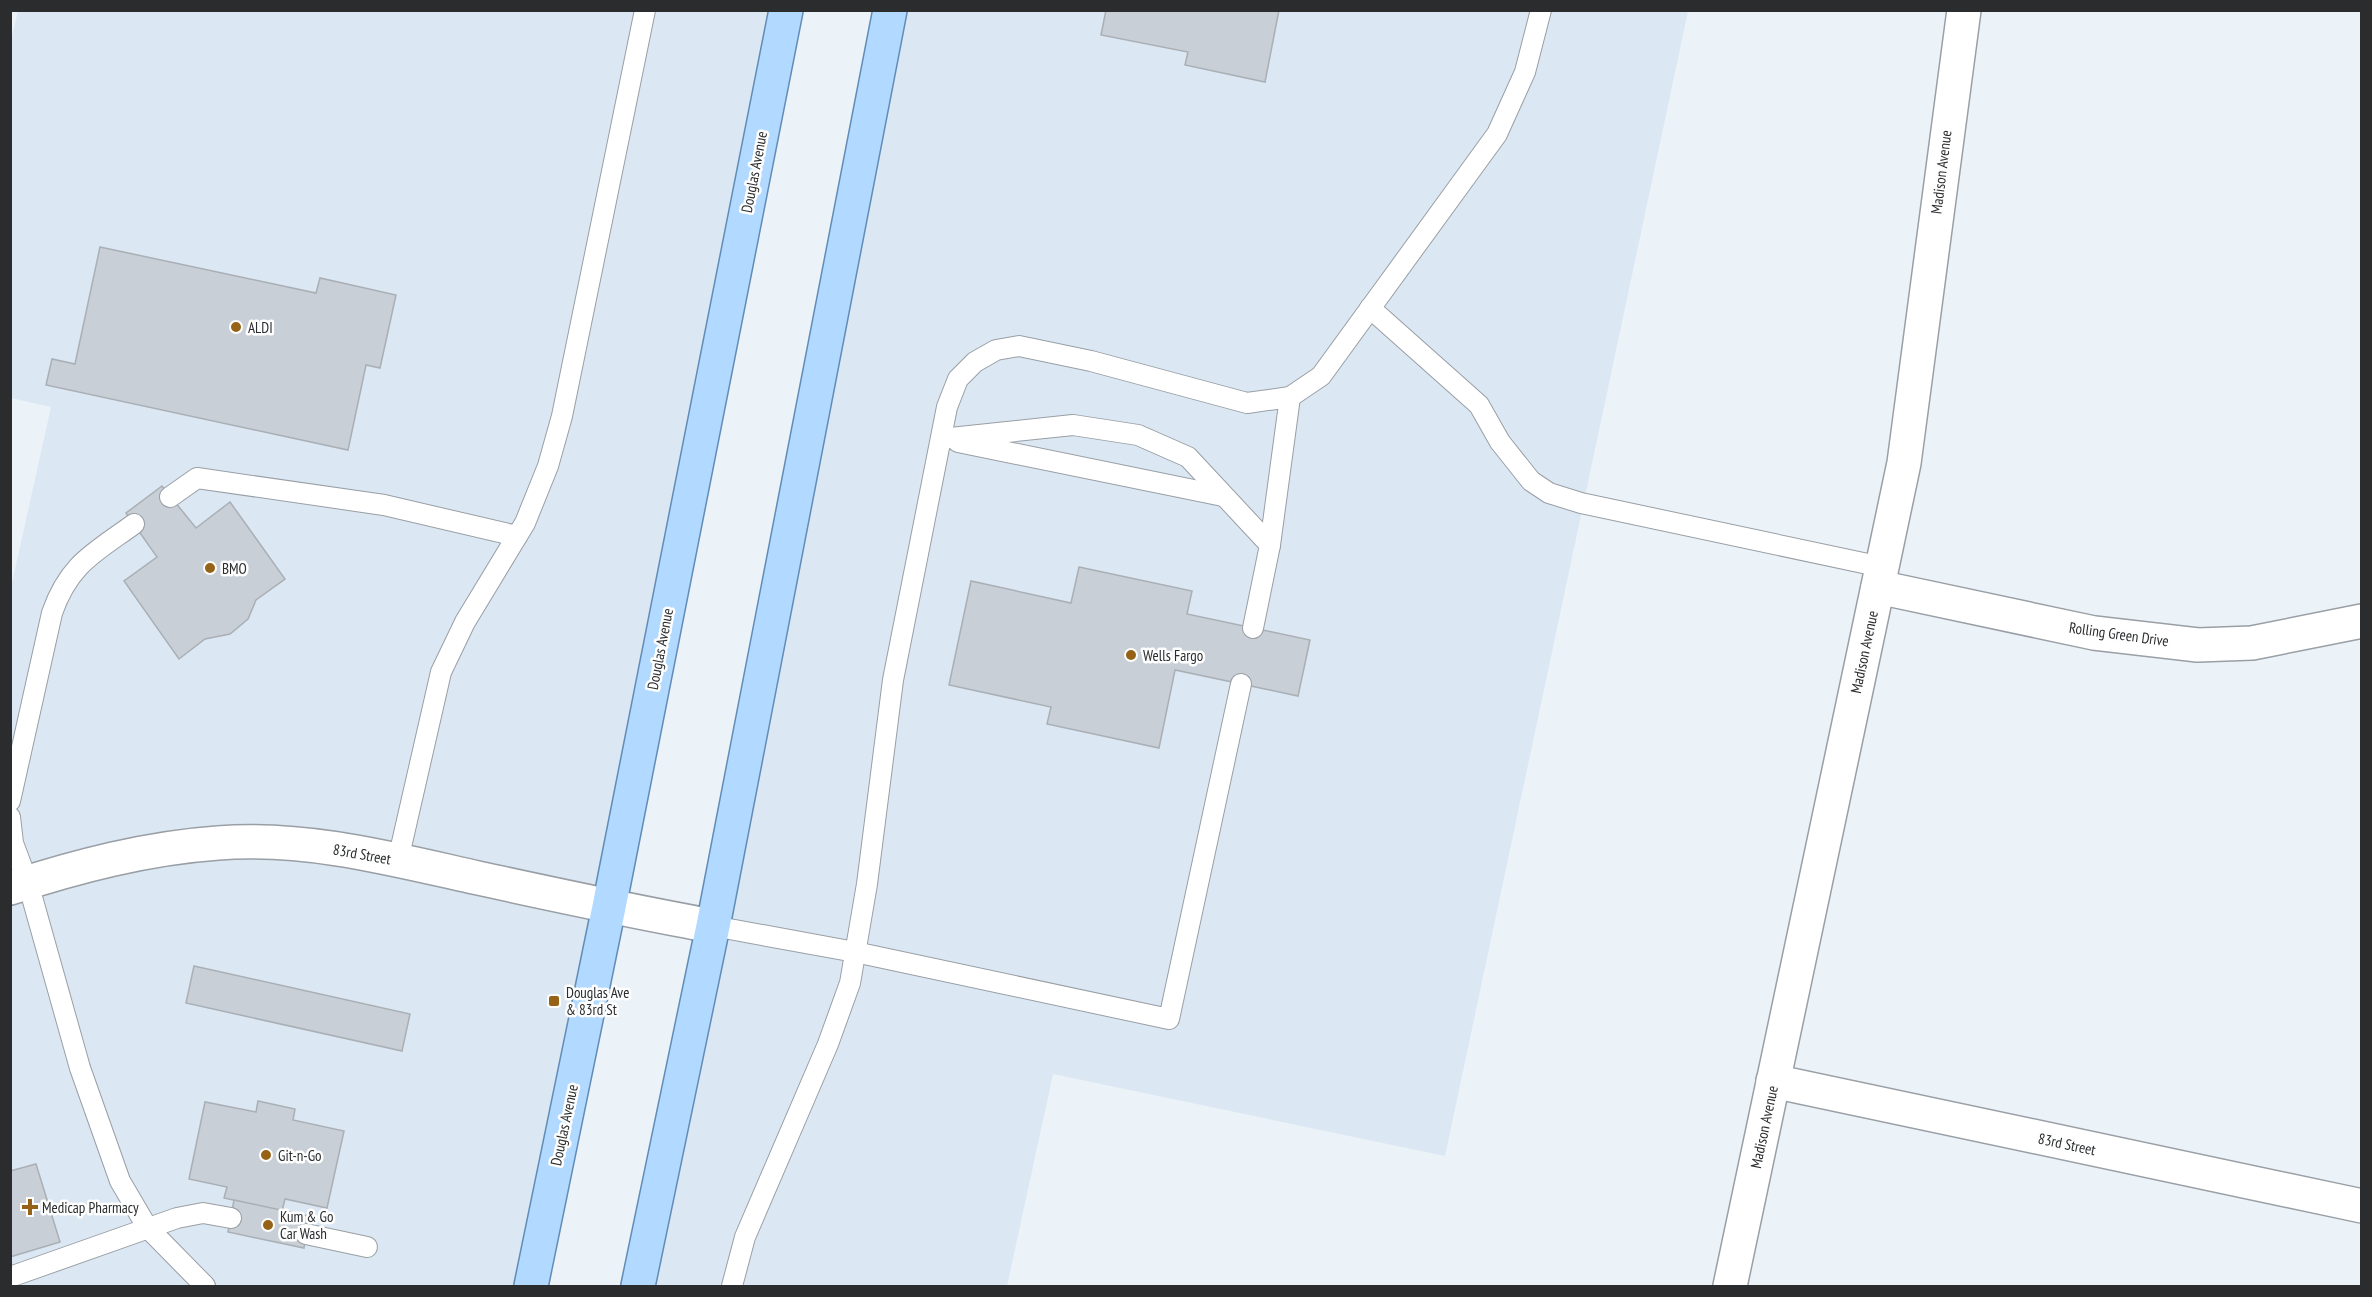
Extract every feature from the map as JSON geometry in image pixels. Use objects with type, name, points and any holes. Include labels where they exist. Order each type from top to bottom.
[{"type":"main road","name":"Douglas Avenue","points":[[531,1287],[609,907],[786,10]]},
{"type":"main road","points":[[856,187],[850,143],[875,10]]},
{"type":"main road","points":[[638,1287],[713,926],[890,10]]},
{"type":"street","name":"Madison Avenue","points":[[1730,1287],[1904,463],[1964,10]]},
{"type":"street","name":"Rolling Green Drive","points":[[1880,577],[2094,633],[2198,645],[2252,643],[2361,621]]},
{"type":"street","name":"83rd Street","points":[[19,886],[148,850],[220,842],[298,844],[398,860],[609,907],[713,926]]},
{"type":"street","name":"83rd Street","points":[[1773,1082],[2361,1206]]},
{"type":"lane","points":[[398,860],[441,672],[465,621],[517,536],[548,466],[562,416],[645,10]]},
{"type":"lane","points":[[732,1287],[745,1237],[828,1044],[850,983],[893,680],[947,407],[958,379],[975,362],[996,350],[1019,346],[1091,361],[1247,403],[1290,397],[1321,376],[1497,134],[1526,72],[1541,10]]},
{"type":"lane","points":[[1370,308],[1479,405],[1500,442],[1531,481],[1549,493],[1581,503],[1880,577]]},
{"type":"lane","points":[[1253,628],[1270,545],[1290,397]]},
{"type":"lane","points":[[941,439],[1073,425],[1117,430],[1162,444],[1188,457],[1270,545]]},
{"type":"lane","points":[[941,439],[1223,496]]},
{"type":"lane","points":[[170,497],[197,478],[384,505],[517,536]]},
{"type":"lane","points":[[10,801],[52,613],[61,587],[83,561],[134,524]]},
{"type":"lane","points":[[713,926],[855,952],[1169,1019],[1241,684]]},
{"type":"lane","points":[[10,817],[19,886],[120,1181],[147,1227],[205,1287]]},
{"type":"lane","points":[[10,1277],[147,1227],[203,1213],[231,1218]]},
{"type":"lane","points":[[306,1234],[367,1247]]},
{"type":"shaded area","points":[[18,11],[786,11],[531,1286],[11,1286],[10,592],[51,407],[11,398],[10,44]]},
{"type":"shaded area","points":[[890,11],[1688,11],[1445,1156],[1053,1074],[1007,1286],[638,1286]]},
{"type":"building","points":[[1106,10],[1279,10],[1265,82],[1185,65],[1188,52],[1101,35]]},
{"type":"building","name":"ALDI","points":[[100,247],[316,293],[320,278],[396,295],[380,368],[366,365],[348,450],[46,385],[52,359],[75,364]]},
{"type":"building","name":"BMO","points":[[162,486],[196,528],[230,502],[285,579],[256,600],[248,619],[230,634],[205,639],[179,659],[124,581],[157,557],[126,513]]},
{"type":"building","name":"Wells Fargo","points":[[1079,567],[1192,591],[1187,614],[1310,640],[1298,696],[1175,670],[1159,748],[1047,724],[1051,707],[949,685],[971,581],[1071,603]]},
{"type":"building","points":[[194,966],[410,1014],[402,1051],[186,1003]]},
{"type":"building","name":"Git-n-Go","points":[[258,1101],[295,1109],[293,1120],[344,1131],[327,1208],[285,1199],[282,1211],[224,1198],[227,1187],[189,1179],[205,1102],[256,1112]]},
{"type":"building","name":"Medicap Pharmacy","points":[[36,1164],[60,1242],[10,1257],[10,1171]]},
{"type":"building","name":"Kum & Go Car Wash","points":[[234,1200],[309,1216],[304,1248],[228,1232]]},
{"type":"place","name":"ALDI","points":[[236,327]]},
{"type":"place","name":"BMO","points":[[210,568]]},
{"type":"place","name":"Wells Fargo","points":[[1131,655]]},
{"type":"place","name":"Douglas Ave & 83rd St","points":[[554,1001]]},
{"type":"place","name":"Git-n-Go","points":[[266,1155]]},
{"type":"place","name":"Medicap Pharmacy","points":[[30,1207]]},
{"type":"place","name":"Kum & Go Car Wash","points":[[268,1225]]}]
